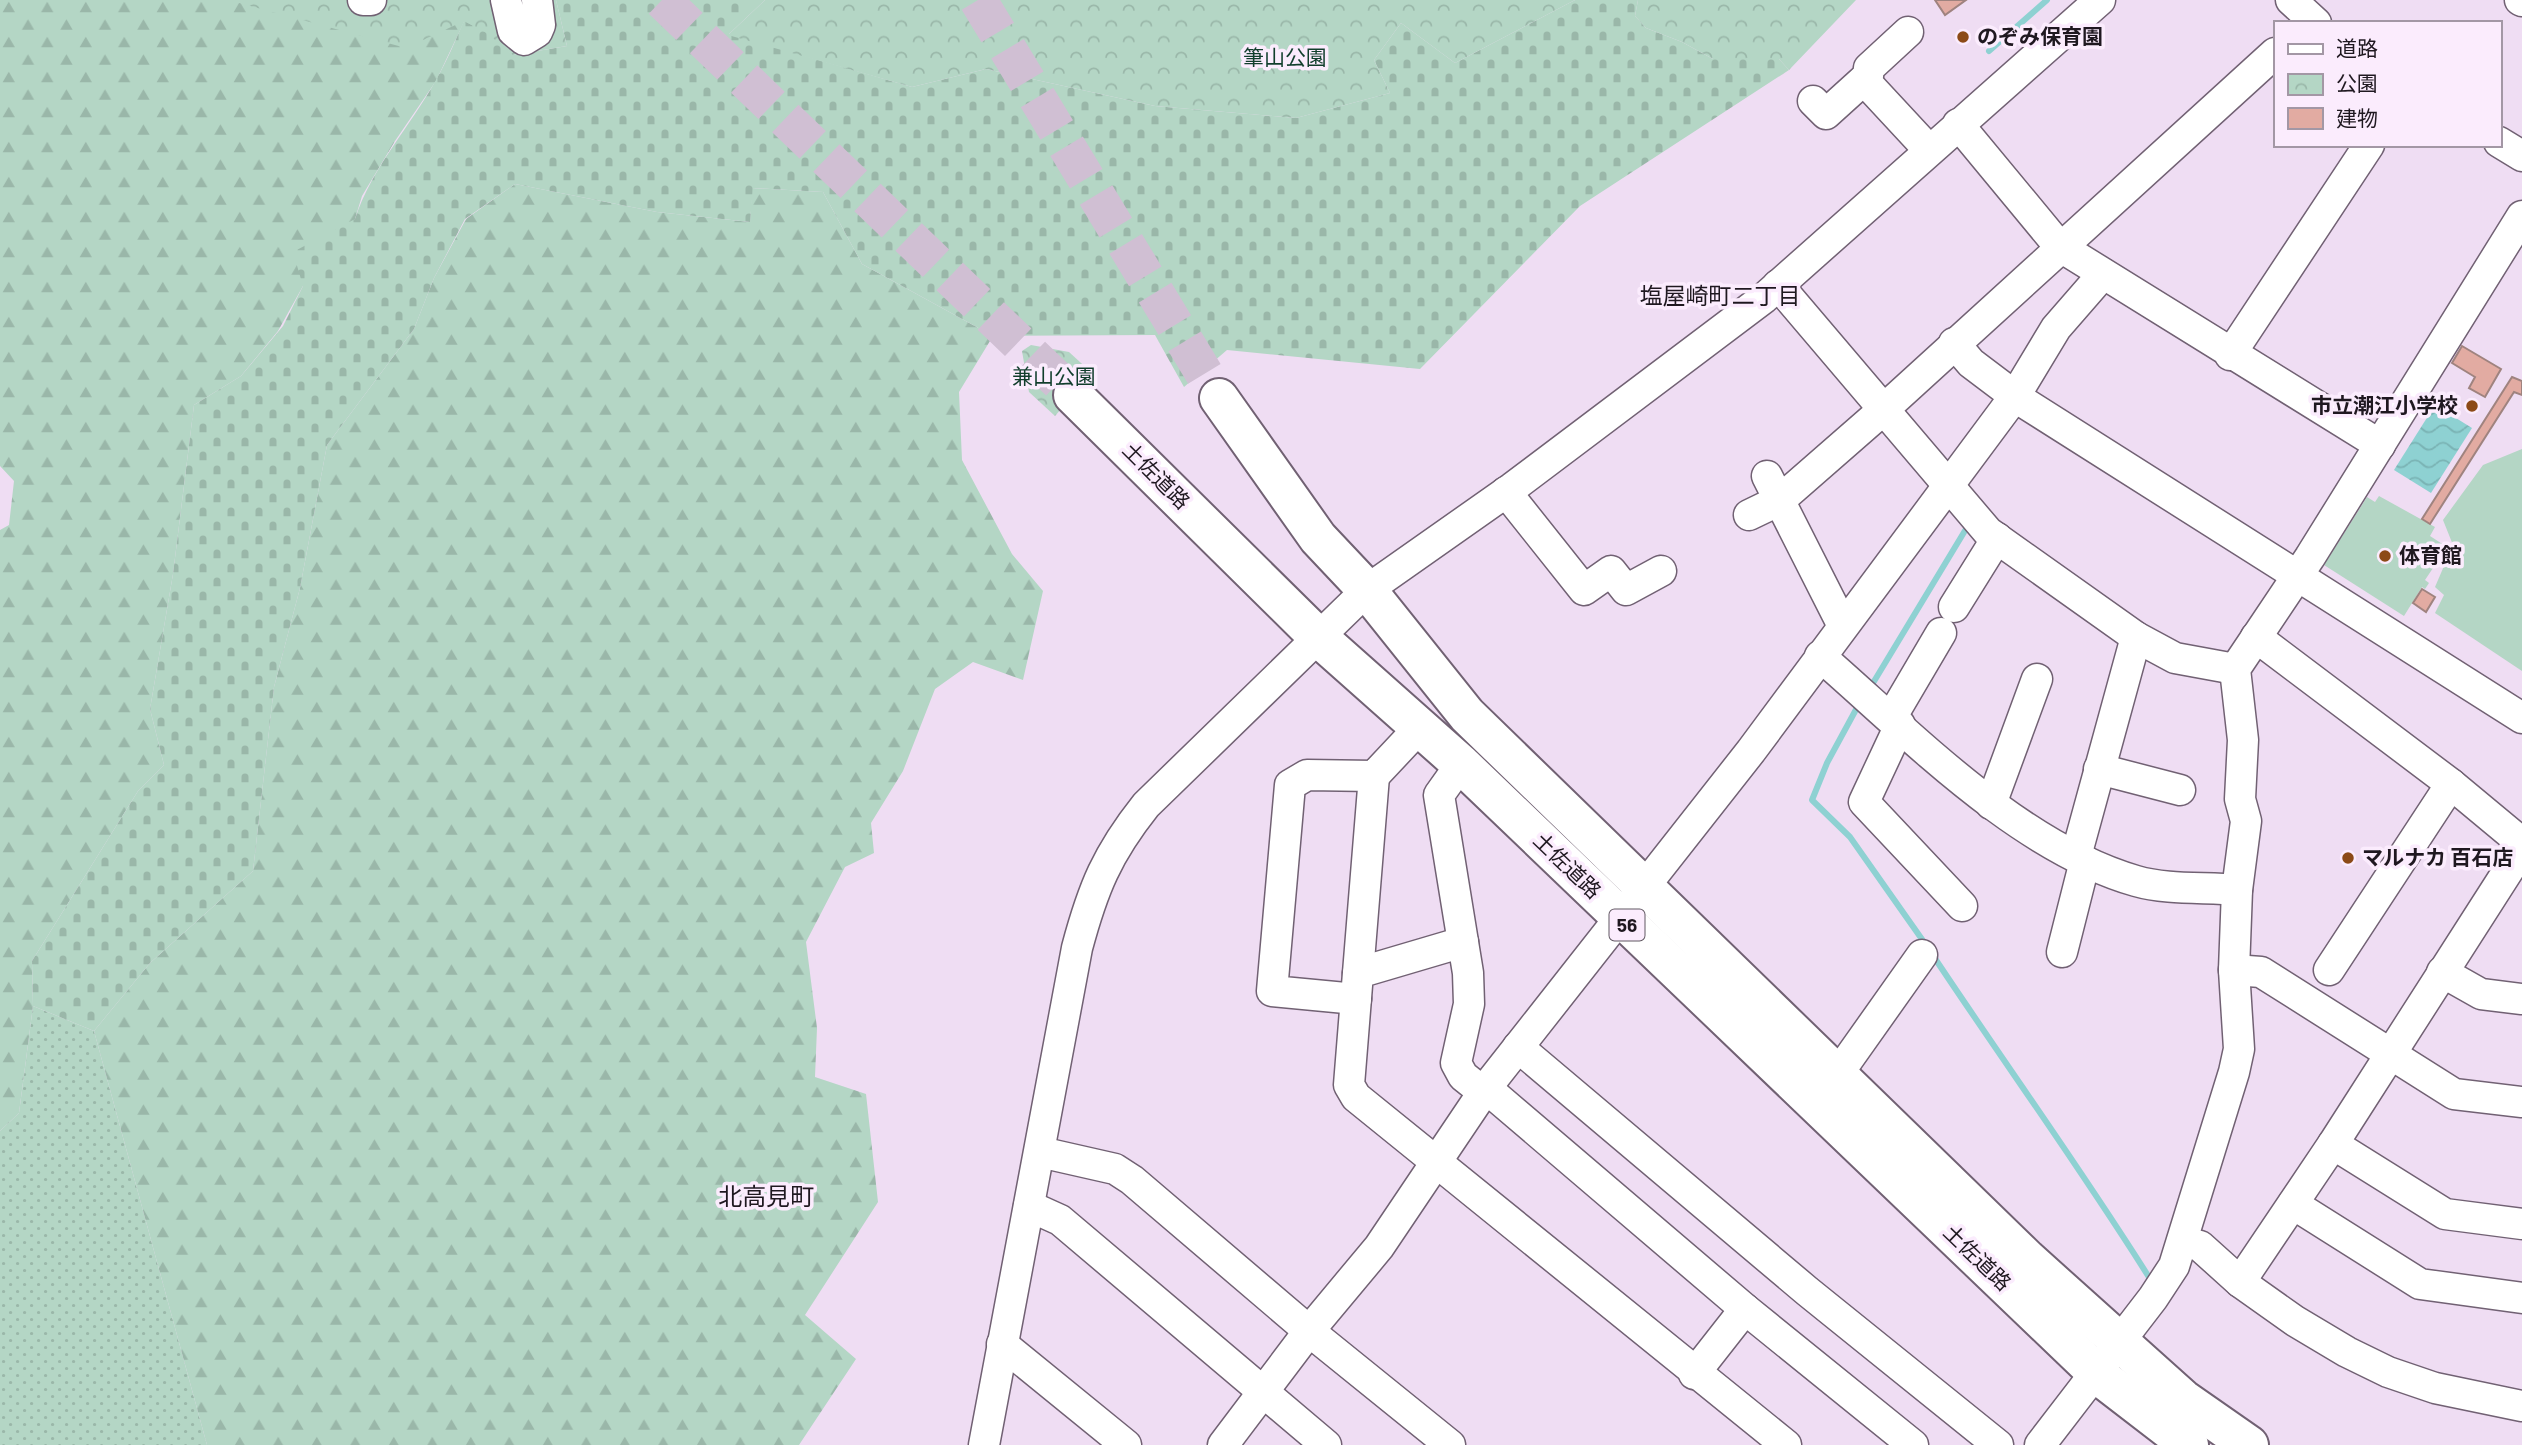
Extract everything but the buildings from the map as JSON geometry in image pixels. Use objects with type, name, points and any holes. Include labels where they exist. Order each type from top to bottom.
[{"type":"highway","name":"土佐道路","points":[[1073,395],[1318,637],[1461,764],[2096,1372],[2189,1445]]},
{"type":"highway","name":"土佐道路","points":[[1219,398],[1318,538],[1367,590],[1467,715],[2027,1259],[2183,1399],[2249,1445]]},
{"type":"street","points":[[363,0],[371,0]]},
{"type":"street","points":[[506,0],[513,31],[524,40],[537,32],[540,25],[537,0]]},
{"type":"street","points":[[984,1445],[1077,948],[1099,876],[1117,841],[1146,806],[1367,590],[1506,492],[1778,285],[2100,0]]},
{"type":"street","points":[[1813,101],[1826,114],[1864,80],[1869,68],[1908,32]]},
{"type":"street","points":[[1749,514],[1774,488],[1884,410],[2059,246],[2274,54]]},
{"type":"street","points":[[1864,80],[1929,150]]},
{"type":"street","points":[[1958,124],[2059,246],[2230,355],[2380,445]]},
{"type":"street","points":[[2501,143],[2522,156]]},
{"type":"street","points":[[2230,355],[2368,147]]},
{"type":"street","points":[[2040,1445],[2160,1287],[2184,1242],[2239,1049],[2234,970],[2237,890],[2246,821],[2240,799],[2243,740],[2235,669],[2297,578],[2522,216]]},
{"type":"street","points":[[1223,1445],[1309,1331],[1379,1247],[1485,1090],[1618,916],[1751,751],[2015,396],[2056,328],[2103,274]]},
{"type":"street","points":[[1778,285],[1948,488],[1997,538],[2136,638],[2175,658],[2235,669]]},
{"type":"street","points":[[1954,343],[1971,363],[2015,396],[2297,578],[2522,718]]},
{"type":"street","points":[[1774,488],[1843,626]]},
{"type":"street","points":[[1506,492],[1584,590],[1611,571],[1626,590],[1661,571]]},
{"type":"street","points":[[1954,607],[1997,538]]},
{"type":"street","points":[[1941,633],[1895,721],[1864,802],[1962,906]]},
{"type":"street","points":[[2256,637],[2451,784],[2522,843]]},
{"type":"street","points":[[2062,952],[2099,769],[2136,638]]},
{"type":"street","points":[[1820,656],[1991,804],[2080,859],[2139,882],[2237,890]]},
{"type":"street","points":[[1991,804],[2037,678]]},
{"type":"street","points":[[1420,727],[1374,776],[1349,1086],[1356,1097],[1694,1374],[1786,1445]]},
{"type":"street","points":[[1461,764],[1439,795],[1469,1004],[1456,1063],[1463,1076],[1485,1090],[1745,1309],[1913,1445]]},
{"type":"street","points":[[2099,769],[2180,790]]},
{"type":"street","points":[[1374,776],[1307,775],[1290,785],[1272,991],[1357,986],[1462,942]]},
{"type":"street","points":[[2329,970],[2451,784]]},
{"type":"street","points":[[2240,1282],[2333,1144],[2522,849]]},
{"type":"street","points":[[1837,1075],[1922,954]]},
{"type":"street","points":[[2234,970],[2261,972],[2454,1094],[2522,1102]]},
{"type":"street","points":[[2442,972],[2482,994],[2522,999]]},
{"type":"street","points":[[1518,1046],[1807,1291],[1998,1445]]},
{"type":"street","points":[[2333,1144],[2445,1214],[2522,1224]]},
{"type":"street","points":[[1040,1152],[1115,1169],[1132,1180],[1309,1331],[1450,1445]]},
{"type":"street","points":[[2293,1204],[2420,1284],[2522,1298]]},
{"type":"street","points":[[1029,1206],[1060,1220],[1326,1445]]},
{"type":"street","points":[[2184,1242],[2200,1246],[2240,1282],[2295,1321],[2388,1372],[2435,1388],[2522,1406]]},
{"type":"street","points":[[1694,1374],[1745,1309]]},
{"type":"street","points":[[1002,1344],[1126,1445]]},
{"type":"green space","points":[[0,0],[556,0],[513,55],[464,22],[436,81],[362,196],[355,219],[303,286],[278,331],[241,376],[194,405],[173,574],[150,709],[164,765],[138,791],[32,961],[33,1006],[19,1113],[0,1131],[0,530],[9,525],[14,481],[0,466]]},
{"type":"green space","points":[[228,0],[556,0],[567,46],[513,55],[487,33],[464,21],[406,48]]},
{"type":"green space","points":[[556,0],[765,0],[729,34],[912,87],[986,69],[1155,106],[1296,118],[1390,93],[1374,60],[1401,23],[1455,63],[1575,0],[1638,0],[1635,16],[1646,28],[1682,42],[1713,59],[1779,59],[1789,70],[1580,206],[1420,369],[1227,350],[1184,387],[1155,335],[993,336],[862,264],[823,192],[753,188],[750,222],[657,212],[515,184],[465,219],[434,278],[414,329],[327,445],[300,588],[274,687],[253,871],[150,963],[94,1031],[33,1006],[32,961],[138,791],[164,765],[150,709],[173,574],[194,405],[241,376],[283,326],[303,286],[293,252],[355,219],[371,182],[440,73],[464,21],[487,33],[513,55],[567,46]]},
{"type":"green space","name":"筆山公園","points":[[765,0],[1575,0],[1455,63],[1401,23],[1374,60],[1390,93],[1296,118],[1155,106],[986,69],[912,87],[728,35]]},
{"type":"green space","points":[[1638,0],[1856,0],[1789,70],[1779,59],[1713,59],[1682,42],[1646,28],[1635,16]]},
{"type":"green space","points":[[515,184],[657,212],[750,222],[752,188],[823,192],[862,264],[993,336],[959,392],[962,460],[1012,554],[1043,591],[1023,680],[973,662],[935,689],[903,771],[871,823],[874,853],[845,867],[806,942],[817,1028],[815,1077],[866,1094],[878,1202],[805,1315],[856,1359],[799,1445],[207,1445],[94,1031],[150,963],[253,871],[274,687],[300,588],[327,445],[414,329],[434,278],[466,219]]},
{"type":"green space","name":"兼山公園","points":[[1031,345],[1069,352],[1092,373],[1055,416],[1029,392],[1022,351]]},
{"type":"green space","points":[[2522,449],[2522,671],[2435,613],[2444,595],[2435,587],[2453,545],[2443,520],[2483,465]]},
{"type":"green space","name":"体育館","points":[[2379,496],[2435,527],[2430,536],[2447,547],[2425,580],[2429,583],[2425,589],[2422,587],[2404,616],[2324,565],[2367,497],[2375,502]]},
{"type":"green space","points":[[33,1006],[94,1031],[207,1445],[0,1445],[0,1131],[19,1113]]},
{"type":"water","points":[[2435,405],[2472,428],[2431,493],[2394,470]]},
{"type":"waterway","points":[[1989,51],[2047,0]]},
{"type":"waterway","points":[[1870,688],[1969,524]]},
{"type":"waterway","points":[[1859,704],[1827,763],[1812,800],[1850,837],[1926,945]]},
{"type":"waterway","points":[[1932,954],[2152,1282]]},
{"type":"tunnel","points":[[662,0],[1073,395]]},
{"type":"tunnel","points":[[978,0],[1219,398]]},
{"type":"place","name":"のぞみ保育園","points":[[1963,37]]},
{"type":"place","name":"市立潮江小学校","points":[[2472,406]]},
{"type":"place","name":"体育館","points":[[2385,556]]},
{"type":"place","name":"マルナカ 百石店","points":[[2348,858]]},
{"type":"district","name":"塩屋崎町二丁目","points":[[1720,296]]},
{"type":"district","name":"北高見町","points":[[766,1197]]}]
